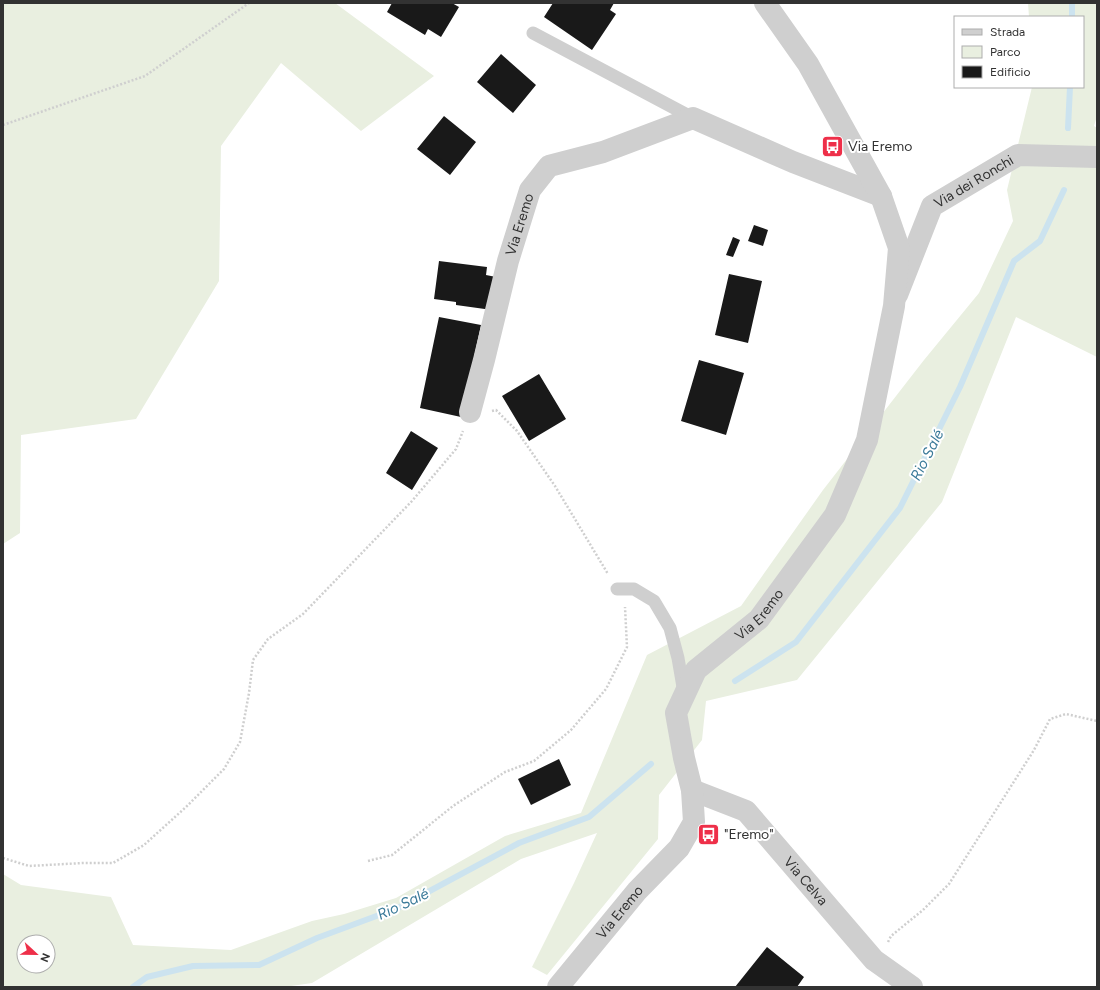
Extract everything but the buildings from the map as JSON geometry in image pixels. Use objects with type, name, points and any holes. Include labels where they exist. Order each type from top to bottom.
[{"type":"street","name":"Via Eremo","points":[[558,987],[637,891],[679,848],[694,822],[692,790],[684,758],[676,713],[684,695],[696,670],[759,619],[835,515],[867,440],[894,306],[899,248],[881,196],[808,64],[765,3]]},
{"type":"street","name":"Via Eremo","points":[[470,412],[508,261],[530,190],[550,166],[603,152],[693,118]]},
{"type":"street","points":[[693,118],[793,162],[881,196]]},
{"type":"street","name":"Via dei Ronchi","points":[[894,306],[932,206],[1018,155],[1097,157]]},
{"type":"street","name":"Via Celva","points":[[692,790],[746,812],[874,960],[912,987]]},
{"type":"lane","points":[[533,33],[693,118]]},
{"type":"lane","points":[[617,589],[634,589],[654,601],[670,628],[678,658],[684,695]]},
{"type":"path","points":[[3,125],[145,76],[249,3]]},
{"type":"path","points":[[3,858],[29,866],[113,863],[144,845],[186,807],[224,769],[240,742],[249,694],[252,660],[268,639],[303,614],[412,501],[456,449],[470,412],[496,410],[517,431],[555,486],[625,603],[627,647],[606,689],[571,730],[534,761],[505,772],[453,806],[392,855],[368,861]]},
{"type":"path","points":[[874,960],[891,936],[923,910],[949,884],[1034,750],[1050,719],[1066,714],[1097,721]]},
{"type":"green space","points":[[3,3],[335,3],[434,76],[361,131],[281,63],[221,146],[219,281],[136,419],[21,435],[20,533],[3,544]]},
{"type":"green space","points":[[1028,3],[1097,3],[1097,116],[1094,126],[1097,128],[1097,357],[1016,317],[942,502],[797,680],[706,701],[702,740],[659,795],[658,839],[547,975],[532,967],[597,833],[521,859],[312,983],[284,987],[3,987],[3,874],[21,885],[111,897],[133,945],[231,950],[312,921],[344,914],[396,898],[505,836],[581,813],[647,655],[741,606],[823,490],[924,360],[979,293],[1013,221],[1007,190],[1032,88],[1084,88],[1084,16],[1029,16]]},
{"type":"waterway","name":"Rio Salé","points":[[1072,3],[1072,16]]},
{"type":"waterway","name":"Rio Salé","points":[[1068,128],[1070,88]]},
{"type":"waterway","name":"Rio Salé","points":[[735,681],[796,642],[900,508],[960,387],[1014,261],[1040,241],[1064,190]]},
{"type":"waterway","name":"Rio Salé","points":[[133,987],[147,977],[193,966],[259,965],[317,938],[398,908],[519,843],[589,817],[651,764]]},
{"type":"place","name":"Via Eremo","points":[[833,146]]},
{"type":"place","name":"\"Eremo\"","points":[[708,834]]}]
